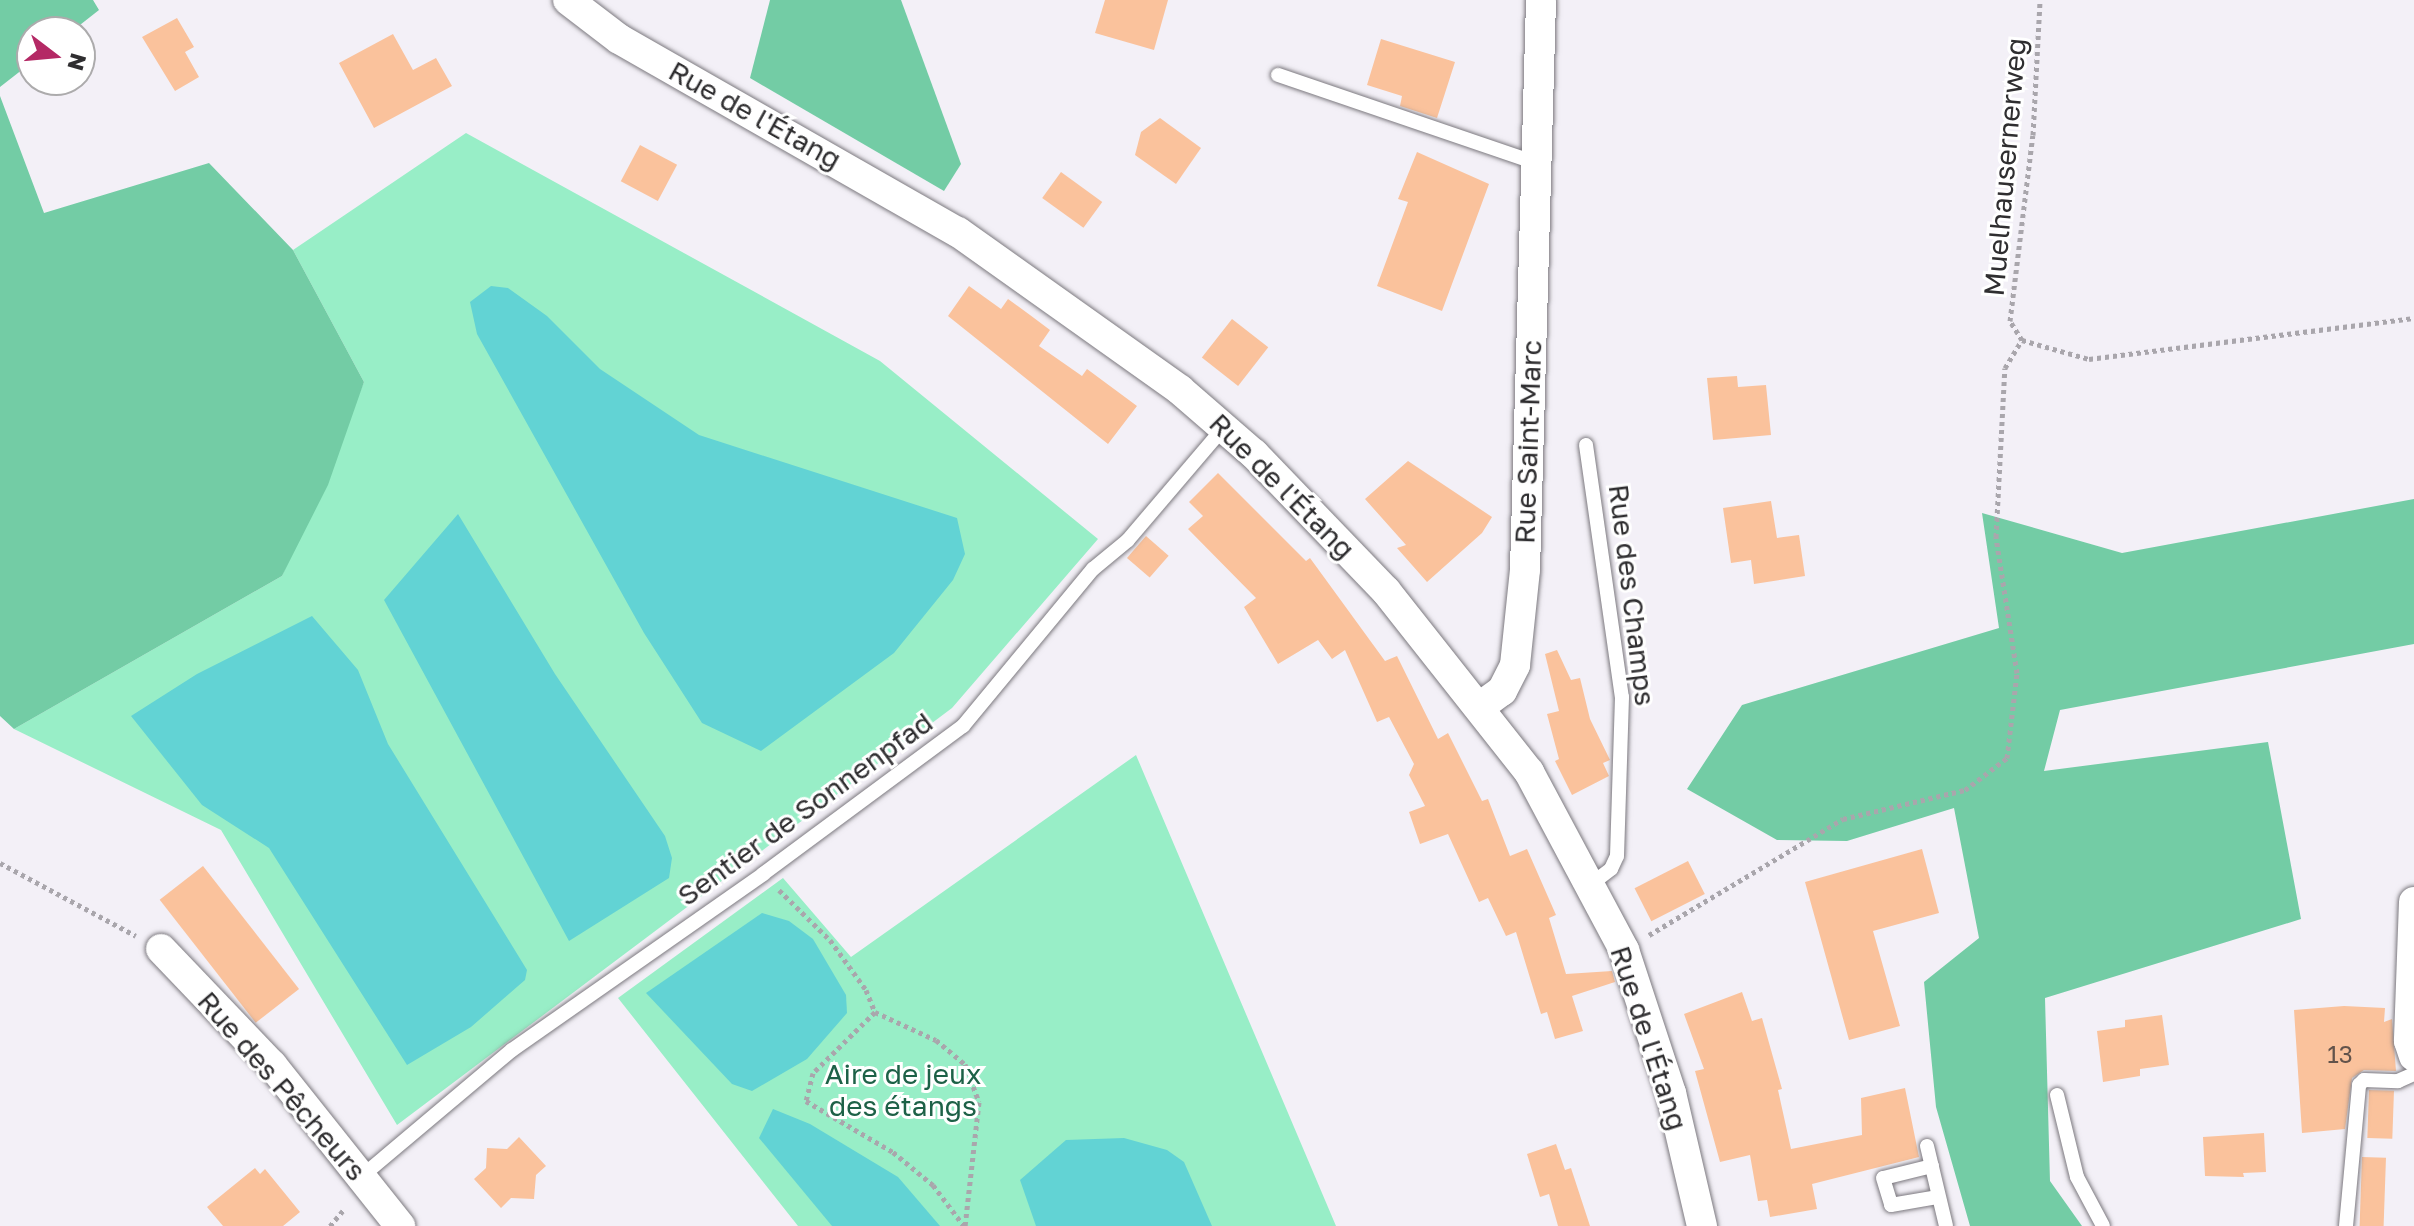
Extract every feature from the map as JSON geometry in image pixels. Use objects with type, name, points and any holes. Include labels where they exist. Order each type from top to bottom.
[{"type":"street","name":"Rue de l'Étang","points":[[568,0],[619,39],[958,232],[1225,426],[1386,591],[1481,706],[1529,772],[1624,950],[1671,1093],[1702,1226]]},
{"type":"street","name":"Rue Saint-Marc","points":[[1481,706],[1502,691],[1517,652],[1525,570],[1541,0]]},
{"type":"street","points":[[2414,902],[2409,1041],[2414,1056]]},
{"type":"street","name":"Rue des Pêcheurs","points":[[161,949],[272,1065],[400,1226]]},
{"type":"lane","points":[[1278,75],[1537,163]]},
{"type":"lane","name":"Sentier de Sonnenpfad","points":[[361,1177],[512,1050],[763,874],[963,726],[1093,569],[1128,540],[1225,426]]},
{"type":"lane","name":"Rue des Champs","points":[[1586,445],[1622,697],[1617,856],[1611,869],[1591,884]]},
{"type":"lane","points":[[2346,1226],[2359,1085],[2364,1080],[2398,1081],[2414,1074]]},
{"type":"lane","points":[[2057,1095],[2077,1177],[2103,1226]]},
{"type":"lane","points":[[1927,1146],[1946,1226]]},
{"type":"lane","points":[[1932,1166],[1883,1178],[1891,1205],[1938,1197]]},
{"type":"path","name":"Muelhausernerweg","points":[[2022,340],[2010,321],[2033,135],[2040,0]]},
{"type":"path","points":[[1624,950],[1843,819],[1965,790],[2007,758],[2017,673],[1996,537],[2005,368],[2022,340],[2089,359],[2414,318]]},
{"type":"path","points":[[0,863],[161,949]]},
{"type":"path","points":[[763,874],[830,940],[875,1012],[936,1040],[965,1064],[979,1102],[964,1226]]},
{"type":"path","points":[[875,1012],[813,1073],[806,1101],[893,1152],[933,1185],[964,1226]]},
{"type":"path","points":[[330,1226],[336,1217]]},
{"type":"green space","points":[[0,0],[93,0],[99,10],[91,16],[16,16],[16,74],[0,87]]},
{"type":"green space","points":[[770,0],[901,0],[961,164],[944,191],[750,78]]},
{"type":"green space","points":[[0,96],[44,213],[209,163],[293,250],[364,382],[328,485],[282,576],[14,729],[0,716]]},
{"type":"green space","points":[[466,133],[880,361],[1098,539],[952,708],[397,1125],[221,830],[14,729],[282,576],[364,382],[293,250]]},
{"type":"green space","points":[[2414,499],[2414,644],[2060,710],[2044,771],[2268,742],[2301,919],[2045,998],[2050,1181],[2082,1226],[1970,1226],[1936,1107],[1924,982],[1979,938],[1954,808],[1847,841],[1777,840],[1687,789],[1742,705],[1999,628],[1982,513],[2122,553]]},
{"type":"green space","name":"Aire de jeux des étangs","points":[[1136,755],[1336,1226],[798,1226],[618,998],[783,878],[851,957]]},
{"type":"water","points":[[491,286],[508,288],[547,316],[600,369],[699,435],[957,518],[965,554],[953,580],[894,653],[761,751],[702,723],[644,633],[477,334],[470,302]]},
{"type":"water","points":[[458,514],[555,674],[665,836],[672,858],[669,878],[569,941],[384,600]]},
{"type":"water","points":[[312,616],[358,670],[388,744],[527,970],[525,980],[471,1027],[407,1065],[269,848],[202,805],[131,716],[197,674]]},
{"type":"water","points":[[762,913],[789,921],[813,939],[846,995],[847,1013],[807,1059],[752,1091],[732,1084],[646,993]]},
{"type":"water","points":[[773,1109],[810,1124],[898,1177],[940,1226],[832,1226],[759,1138]]},
{"type":"water","points":[[1124,1138],[1167,1150],[1184,1162],[1212,1226],[1036,1226],[1020,1180],[1066,1140]]},
{"type":"building","points":[[1105,0],[1168,0],[1154,50],[1095,33]]},
{"type":"building","points":[[177,18],[194,47],[185,52],[199,77],[175,91],[142,37]]},
{"type":"building","points":[[393,34],[413,70],[436,58],[452,86],[374,128],[339,63]]},
{"type":"building","points":[[1381,39],[1455,62],[1437,118],[1400,106],[1402,96],[1367,85]]},
{"type":"building","points":[[1160,118],[1201,148],[1176,184],[1135,155],[1141,132]]},
{"type":"building","points":[[640,145],[677,165],[658,201],[621,181]]},
{"type":"building","points":[[1417,152],[1489,184],[1442,311],[1377,286],[1408,202],[1398,199]]},
{"type":"building","points":[[1061,172],[1102,202],[1083,228],[1042,198]]},
{"type":"building","points":[[969,286],[1001,309],[1008,299],[1050,330],[1039,346],[1082,376],[1087,369],[1137,406],[1108,444],[948,316]]},
{"type":"building","points":[[1232,319],[1268,347],[1238,386],[1202,358]]},
{"type":"building","points":[[1737,376],[1738,387],[1766,385],[1771,435],[1713,440],[1707,378]]},
{"type":"building","points":[[1408,461],[1492,517],[1482,533],[1427,582],[1397,548],[1406,545],[1365,499]]},
{"type":"building","points":[[1218,473],[1306,561],[1310,558],[1385,661],[1397,656],[1438,739],[1448,733],[1482,801],[1488,799],[1510,856],[1527,849],[1556,915],[1549,918],[1566,974],[1612,971],[1615,982],[1572,996],[1583,1031],[1555,1039],[1547,1012],[1541,1014],[1516,932],[1506,936],[1488,898],[1479,902],[1448,834],[1420,844],[1409,812],[1425,806],[1409,775],[1414,764],[1389,717],[1377,722],[1345,650],[1332,659],[1318,640],[1278,664],[1244,607],[1256,598],[1188,529],[1203,516],[1189,502]]},
{"type":"building","points":[[1771,501],[1777,538],[1799,535],[1805,576],[1754,584],[1751,560],[1731,563],[1723,508]]},
{"type":"building","points":[[1146,536],[1169,556],[1150,578],[1127,558]]},
{"type":"building","points":[[1557,650],[1571,680],[1580,678],[1590,719],[1610,760],[1603,763],[1609,776],[1572,795],[1555,761],[1559,759],[1547,714],[1559,711],[1545,654]]},
{"type":"building","points":[[1922,849],[1939,913],[1873,931],[1900,1026],[1849,1040],[1805,882]]},
{"type":"building","points":[[1688,861],[1705,894],[1651,921],[1635,888]]},
{"type":"building","points":[[203,866],[299,989],[256,1023],[160,900]]},
{"type":"building","points":[[1742,992],[1752,1021],[1762,1018],[1782,1089],[1778,1090],[1791,1149],[1862,1135],[1861,1098],[1905,1088],[1919,1157],[1812,1184],[1817,1209],[1770,1217],[1767,1200],[1758,1201],[1750,1155],[1720,1162],[1695,1071],[1704,1069],[1684,1014]]},
{"type":"building","points":[[2344,1006],[2385,1008],[2384,1022],[2392,1019],[2396,1071],[2364,1070],[2352,1078],[2345,1129],[2302,1133],[2294,1010]]},
{"type":"building","points":[[2162,1015],[2169,1065],[2140,1069],[2140,1076],[2103,1082],[2097,1031],[2125,1027],[2125,1020]]},
{"type":"building","points":[[2369,1090],[2394,1091],[2392,1139],[2367,1138]]},
{"type":"building","points":[[2264,1133],[2266,1172],[2243,1173],[2244,1177],[2205,1176],[2203,1137]]},
{"type":"building","points":[[519,1137],[546,1166],[536,1175],[534,1199],[511,1198],[501,1208],[474,1179],[486,1168],[487,1148],[507,1149]]},
{"type":"building","points":[[1556,1144],[1565,1170],[1571,1168],[1590,1226],[1558,1226],[1549,1194],[1540,1197],[1527,1154]]},
{"type":"building","points":[[2362,1157],[2386,1158],[2384,1226],[2360,1226]]},
{"type":"building","points":[[255,1168],[260,1174],[265,1169],[300,1212],[283,1226],[223,1226],[207,1207]]}]
